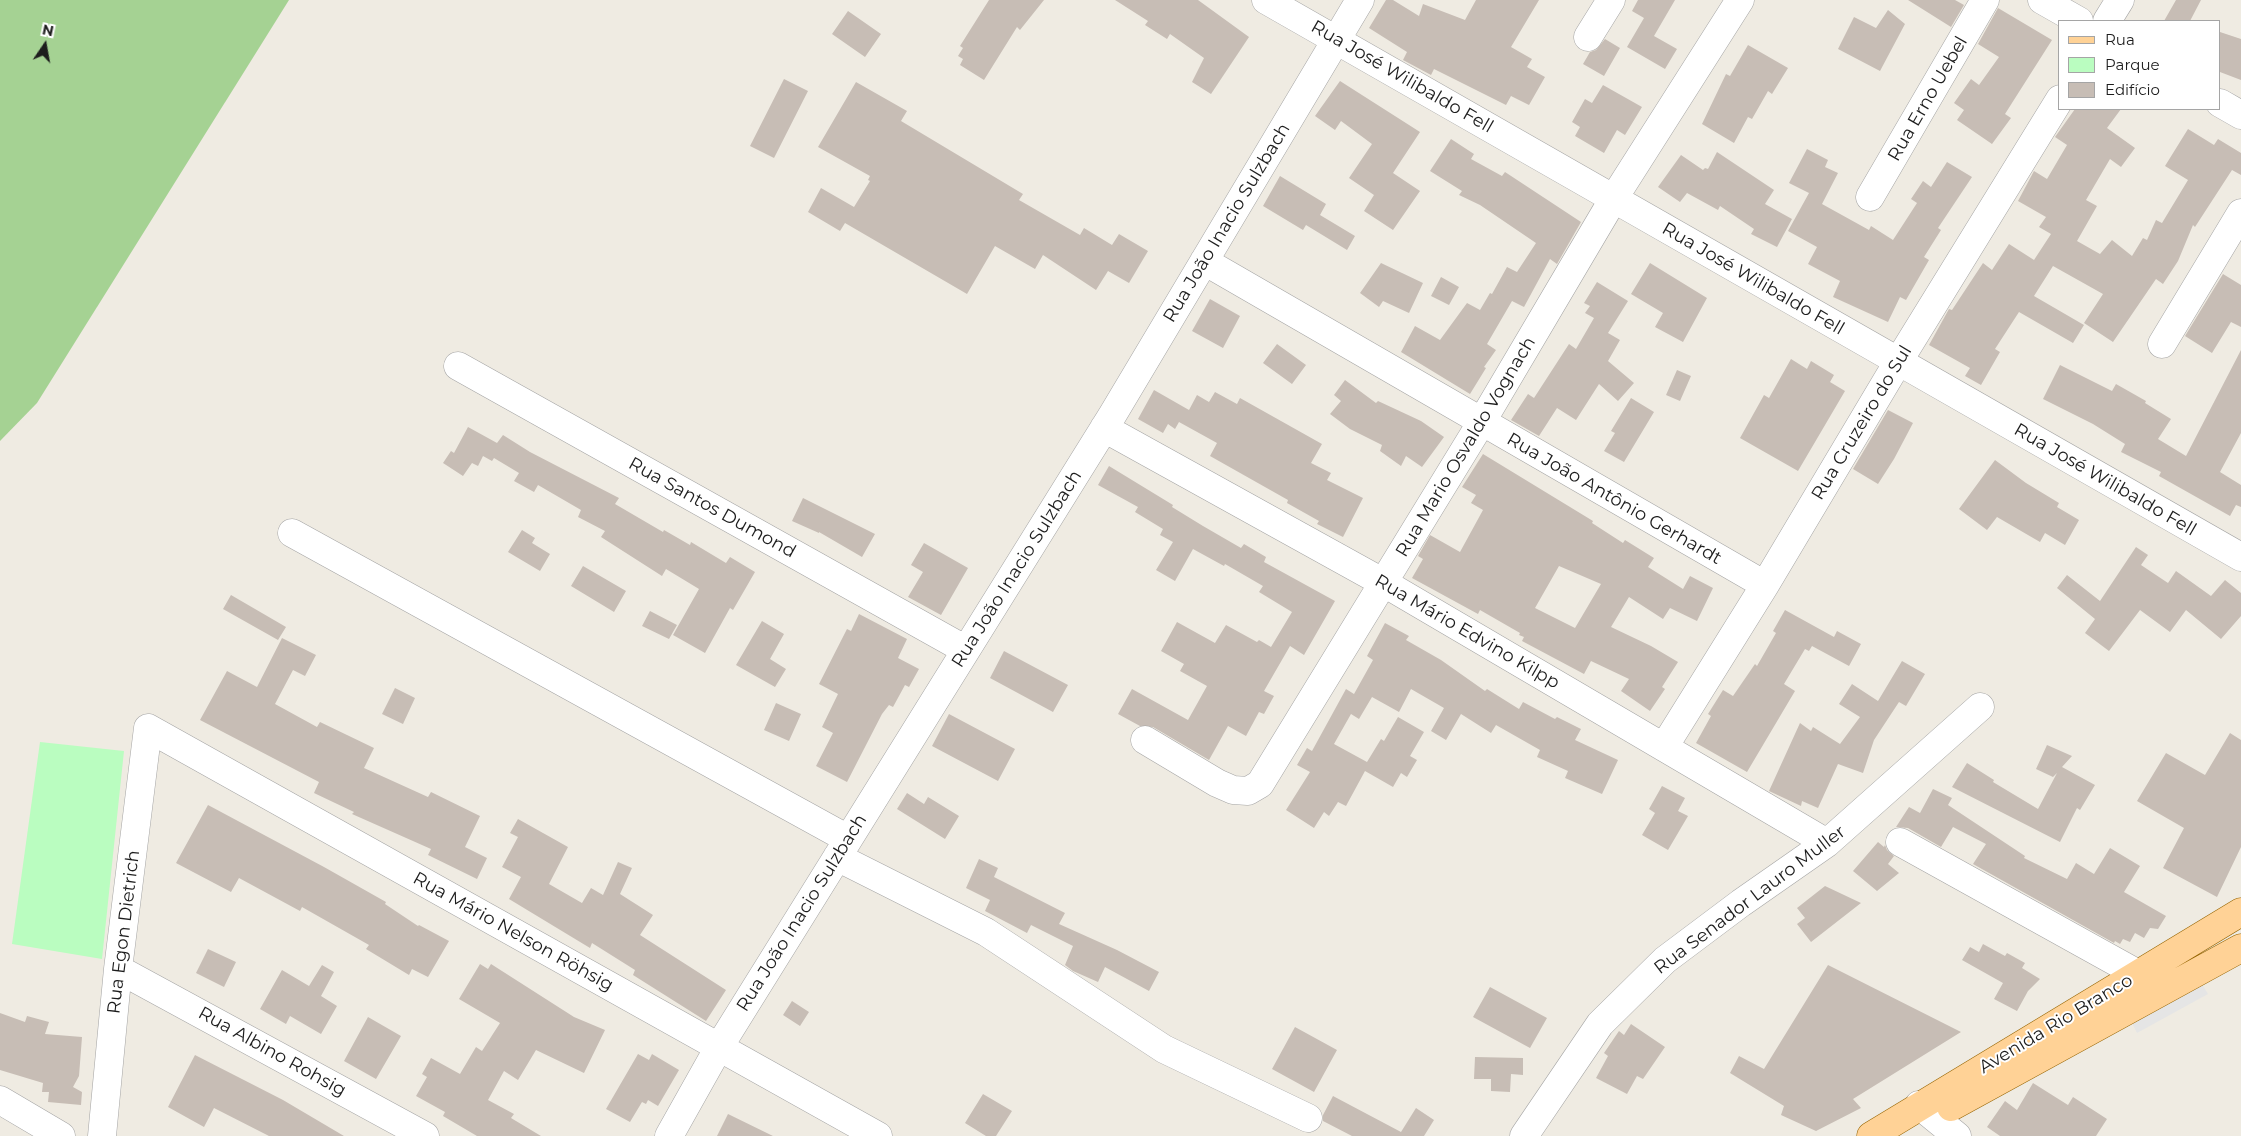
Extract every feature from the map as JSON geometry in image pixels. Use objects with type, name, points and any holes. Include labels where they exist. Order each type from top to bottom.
[{"type":"main road","name":"Avenida Rio Branco","points":[[1904,1136],[1926,1112],[2138,974],[2241,912]]},
{"type":"main road","name":"Avenida Rio Branco","points":[[1871,1136],[1926,1112],[2241,948]]},
{"type":"street","name":"Rua José Wilibaldo Fell","points":[[1266,0],[2241,557]]},
{"type":"street","name":"Rua João Inacio Sulzbach","points":[[669,1136],[719,1047],[1104,428],[1360,0]]},
{"type":"street","points":[[1588,37],[1611,0]]},
{"type":"street","name":"Rua Mario Osvaldo Vognach","points":[[1145,740],[1232,790],[1248,791],[1260,784],[1482,423],[1614,198],[1740,0]]},
{"type":"street","name":"Rua Erno Uebel","points":[[1870,197],[1986,0]]},
{"type":"street","points":[[2042,0],[2077,20]]},
{"type":"street","points":[[2108,20],[2120,0]]},
{"type":"street","name":"Rua Cruzeiro do Sul","points":[[1664,747],[1765,585],[1898,362],[2058,102]]},
{"type":"street","points":[[2221,103],[2241,115]]},
{"type":"street","points":[[2162,344],[2241,213]]},
{"type":"street","name":"Rua João Antônio Gerhardt","points":[[1204,261],[1765,585]]},
{"type":"street","name":"Rua Santos Dumond","points":[[458,366],[966,650]]},
{"type":"street","name":"Rua Mário Edvino Kilpp","points":[[1104,428],[1384,583],[1827,843]]},
{"type":"street","points":[[292,533],[843,848],[986,932],[1164,1049],[1308,1118]]},
{"type":"street","name":"Rua Senador Lauro Muller","points":[[1524,1136],[1600,1024],[1666,960],[1741,903],[1827,843],[1980,707]]},
{"type":"street","name":"Rua Egon Dietrich","points":[[102,1136],[118,969],[148,728]]},
{"type":"street","name":"Rua Mário Nelson Röhsig","points":[[148,728],[878,1136]]},
{"type":"street","points":[[1900,842],[2138,974]]},
{"type":"street","name":"Rua Albino Rohsig","points":[[118,969],[425,1136]]},
{"type":"street","points":[[0,1100],[61,1136]]},
{"type":"street","points":[[1926,1112],[1957,1136]]},
{"type":"green space","points":[[0,0],[289,0],[37,403],[0,441]]},
{"type":"green space","points":[[40,742],[124,751],[102,959],[12,944]]},
{"type":"shaded area","points":[[2202,984],[2208,994],[2137,1033],[2132,1023]]},
{"type":"building","points":[[989,0],[1044,0],[1020,30],[1017,27],[984,80],[960,65],[963,59],[958,56],[963,48],[960,46]]},
{"type":"building","points":[[1115,0],[1198,0],[1249,37],[1211,94],[1192,82],[1204,58],[1170,34],[1167,39],[1145,25],[1148,21]]},
{"type":"building","points":[[1386,0],[1393,0],[1419,16],[1423,4],[1465,20],[1476,0],[1539,0],[1511,47],[1532,59],[1527,67],[1545,77],[1529,105],[1511,96],[1506,105],[1434,69],[1431,75],[1403,60],[1407,52],[1369,28]]},
{"type":"building","points":[[1638,0],[1675,0],[1654,36],[1677,49],[1665,69],[1627,47],[1644,18],[1632,11]]},
{"type":"building","points":[[1908,0],[1955,0],[1964,5],[1951,27]]},
{"type":"building","points":[[2176,0],[2201,0],[2191,20],[2165,20]]},
{"type":"building","points":[[1998,8],[2052,40],[2005,114],[2011,118],[1992,144],[1957,120],[1964,110],[1954,103],[1971,79],[1979,85],[1999,57],[1978,44]]},
{"type":"building","points":[[1888,10],[1905,24],[1880,71],[1838,49],[1854,17],[1876,28]]},
{"type":"building","points":[[848,11],[881,34],[865,57],[832,34]]},
{"type":"building","points":[[2221,32],[2241,39],[2241,80],[2221,72]]},
{"type":"building","points":[[1605,39],[1620,48],[1604,76],[1583,64],[1590,52],[1596,50]]},
{"type":"building","points":[[1748,45],[1788,68],[1772,94],[1768,91],[1752,119],[1748,117],[1734,143],[1702,124],[1726,74],[1730,76]]},
{"type":"building","points":[[784,79],[808,91],[774,158],[750,146]]},
{"type":"building","points":[[1340,81],[1420,132],[1393,173],[1420,191],[1393,230],[1364,211],[1374,195],[1349,178],[1372,144],[1341,121],[1335,130],[1315,116]]},
{"type":"building","points":[[856,82],[907,111],[901,121],[1023,194],[1019,200],[1080,235],[1084,228],[1112,245],[1119,234],[1148,251],[1129,283],[1108,271],[1096,290],[1043,255],[1035,269],[995,246],[967,294],[845,223],[840,231],[808,212],[821,188],[854,207],[870,181],[868,180],[870,176],[818,147]]},
{"type":"building","points":[[1603,85],[1642,107],[1625,135],[1617,130],[1604,153],[1575,136],[1580,127],[1572,122],[1585,99],[1592,103]]},
{"type":"building","points":[[2074,110],[2120,110],[2107,128],[2135,148],[2121,167],[2110,159],[2086,200],[2097,206],[2077,241],[2100,254],[2112,240],[2132,256],[2143,238],[2147,240],[2156,220],[2162,223],[2188,180],[2165,166],[2188,129],[2214,145],[2218,139],[2241,153],[2241,175],[2232,170],[2195,227],[2193,225],[2178,261],[2163,284],[2156,279],[2113,342],[2084,323],[2103,294],[2053,266],[2034,296],[2084,325],[2073,343],[2019,312],[1995,349],[2000,352],[1981,385],[1965,376],[1970,368],[1929,345],[1949,309],[1952,310],[1983,263],[1992,270],[2009,244],[2034,260],[2051,234],[2039,227],[2046,217],[2018,201],[2034,171],[2047,179],[2067,145],[2055,137]]},
{"type":"building","points":[[1451,139],[1474,154],[1471,159],[1502,176],[1505,172],[1581,222],[1557,264],[1550,259],[1524,307],[1512,301],[1487,344],[1496,350],[1484,367],[1486,368],[1470,394],[1401,352],[1415,326],[1440,340],[1467,303],[1480,310],[1490,293],[1492,294],[1507,267],[1517,272],[1536,243],[1480,205],[1459,195],[1462,191],[1430,171]]},
{"type":"building","points":[[1807,149],[1828,160],[1825,167],[1838,173],[1822,204],[1869,230],[1871,226],[1893,240],[1917,203],[1911,199],[1923,181],[1931,187],[1947,162],[1972,177],[1938,228],[1941,230],[1924,257],[1929,260],[1906,300],[1900,297],[1888,322],[1833,297],[1840,281],[1808,264],[1817,247],[1788,231],[1809,193],[1789,183]]},
{"type":"building","points":[[1717,152],[1774,190],[1765,204],[1792,219],[1777,247],[1751,234],[1754,229],[1720,206],[1718,210],[1687,193],[1680,202],[1658,187],[1681,155],[1703,170],[1705,168],[1708,169]]},
{"type":"building","points":[[1280,176],[1326,204],[1320,215],[1355,236],[1347,250],[1306,225],[1303,230],[1263,206]]},
{"type":"building","points":[[1381,263],[1423,283],[1409,313],[1383,301],[1379,307],[1360,293]]},
{"type":"building","points":[[1650,263],[1707,298],[1683,342],[1655,327],[1663,313],[1631,294]]},
{"type":"building","points":[[2223,274],[2241,285],[2241,327],[2231,322],[2212,353],[2185,336]]},
{"type":"building","points":[[1441,277],[1459,287],[1449,305],[1431,296]]},
{"type":"building","points":[[1597,282],[1628,301],[1608,333],[1620,340],[1608,361],[1634,383],[1618,401],[1599,384],[1576,420],[1557,408],[1539,436],[1511,420],[1528,394],[1534,398],[1569,344],[1576,349],[1594,318],[1585,313],[1590,306],[1584,303]]},
{"type":"building","points":[[1210,299],[1240,316],[1223,348],[1192,331]]},
{"type":"building","points":[[1277,344],[1306,365],[1292,384],[1263,363]]},
{"type":"building","points":[[2241,350],[2241,433],[2220,472],[2241,485],[2241,507],[2236,505],[2230,516],[2159,476],[2161,472],[2121,452],[2125,444],[2093,424],[2043,399],[2060,365],[2112,391],[2116,384],[2146,401],[2145,403],[2171,419],[2158,439],[2186,456]]},
{"type":"building","points":[[1791,359],[1807,369],[1811,361],[1834,375],[1830,382],[1845,391],[1798,471],[1740,438],[1764,395],[1769,398]]},
{"type":"building","points":[[1677,370],[1691,376],[1680,401],[1666,395]]},
{"type":"building","points":[[1345,380],[1376,403],[1378,401],[1421,421],[1444,437],[1422,467],[1406,456],[1401,466],[1380,451],[1382,445],[1350,429],[1330,414],[1341,401],[1334,395]]},
{"type":"building","points":[[1154,390],[1189,410],[1197,395],[1209,402],[1215,392],[1237,404],[1240,398],[1322,444],[1311,463],[1331,473],[1327,480],[1363,498],[1343,537],[1317,524],[1319,521],[1287,503],[1288,500],[1210,456],[1217,443],[1179,422],[1175,429],[1168,424],[1163,433],[1138,419]]},
{"type":"building","points":[[1631,398],[1654,412],[1624,462],[1604,451],[1615,433],[1611,431]]},
{"type":"building","points":[[1888,410],[1913,423],[1878,484],[1853,469]]},
{"type":"building","points":[[468,427],[497,443],[503,435],[530,452],[619,498],[615,504],[663,532],[664,530],[690,545],[691,542],[726,563],[730,557],[755,572],[733,610],[730,608],[705,653],[673,635],[699,589],[666,569],[662,576],[601,537],[605,531],[578,517],[581,510],[538,485],[534,492],[514,481],[519,473],[494,458],[492,461],[483,456],[478,466],[472,463],[463,476],[443,463],[451,451],[454,453]]},
{"type":"building","points":[[1483,454],[1593,521],[1592,523],[1623,543],[1625,540],[1654,558],[1648,567],[1683,589],[1690,576],[1713,588],[1697,621],[1670,608],[1663,619],[1629,597],[1611,627],[1651,646],[1678,662],[1662,687],[1665,689],[1650,711],[1621,691],[1629,679],[1591,661],[1584,674],[1522,641],[1524,637],[1519,635],[1520,633],[1480,610],[1478,614],[1412,578],[1423,559],[1418,556],[1430,535],[1460,552],[1483,510],[1471,503],[1476,495],[1462,487]],"holes":[[[1559,566],[1601,584],[1575,628],[1535,608]]]},
{"type":"building","points":[[1995,460],[2026,483],[2059,503],[2057,507],[2079,520],[2065,545],[2045,533],[2040,542],[1997,517],[1987,530],[1959,509]]},
{"type":"building","points":[[1109,466],[1173,505],[1172,507],[1203,526],[1241,548],[1244,544],[1266,557],[1264,562],[1335,601],[1304,655],[1290,646],[1264,691],[1274,696],[1264,714],[1259,712],[1246,736],[1228,726],[1209,760],[1153,727],[1140,726],[1118,714],[1132,689],[1188,720],[1207,686],[1180,671],[1184,664],[1161,651],[1177,622],[1215,643],[1226,625],[1257,642],[1259,640],[1271,647],[1292,612],[1259,592],[1263,586],[1225,564],[1224,566],[1193,549],[1175,581],[1156,570],[1173,542],[1160,535],[1163,529],[1135,512],[1138,507],[1098,485]]},
{"type":"building","points":[[803,498],[875,534],[862,557],[819,532],[792,521]]},
{"type":"building","points":[[522,530],[535,538],[532,543],[550,554],[540,571],[508,552]]},
{"type":"building","points":[[924,543],[968,568],[941,615],[908,597],[923,572],[911,565]]},
{"type":"building","points":[[2136,547],[2148,555],[2141,565],[2168,583],[2176,571],[2211,596],[2225,580],[2241,593],[2241,616],[2221,639],[2186,610],[2170,632],[2140,610],[2109,651],[2085,633],[2095,619],[2057,588],[2067,575],[2100,601]]},
{"type":"building","points":[[583,566],[626,591],[614,612],[571,586]]},
{"type":"building","points":[[231,595],[286,627],[278,640],[223,609]]},
{"type":"building","points":[[1785,610],[1834,637],[1837,631],[1861,644],[1849,666],[1812,646],[1809,651],[1805,649],[1784,684],[1795,691],[1747,772],[1696,743],[1711,716],[1708,714],[1723,690],[1733,696],[1755,664],[1757,666],[1776,633],[1773,631]]},
{"type":"building","points":[[650,611],[677,625],[669,639],[642,626]]},
{"type":"building","points":[[859,614],[907,639],[898,658],[919,669],[909,687],[905,685],[893,707],[889,705],[882,714],[847,782],[816,766],[833,733],[822,727],[838,694],[819,684],[847,629],[851,631]]},
{"type":"building","points":[[762,621],[784,634],[770,659],[786,669],[775,687],[736,665]]},
{"type":"building","points":[[1385,623],[1409,636],[1406,640],[1441,660],[1485,691],[1487,689],[1519,709],[1523,702],[1555,719],[1557,717],[1581,729],[1575,740],[1618,760],[1602,794],[1565,778],[1568,771],[1537,757],[1540,750],[1496,725],[1491,733],[1461,714],[1446,740],[1431,731],[1444,708],[1411,689],[1399,712],[1372,697],[1359,719],[1351,714],[1334,744],[1367,762],[1381,739],[1384,741],[1398,717],[1424,732],[1410,756],[1417,760],[1407,777],[1401,773],[1393,787],[1365,771],[1346,806],[1338,802],[1329,816],[1324,812],[1314,828],[1286,810],[1310,772],[1297,765],[1307,748],[1312,751],[1346,689],[1354,694],[1373,660],[1367,656]]},
{"type":"building","points":[[282,638],[316,655],[305,676],[293,670],[275,704],[317,727],[320,722],[374,748],[364,768],[428,797],[431,792],[480,816],[465,847],[487,858],[477,879],[428,855],[431,849],[352,814],[354,812],[314,793],[319,782],[200,720],[227,671],[257,687]]},
{"type":"building","points":[[1004,651],[1068,685],[1053,712],[990,678]]},
{"type":"building","points":[[1902,661],[1925,674],[1906,706],[1899,702],[1874,740],[1863,773],[1838,764],[1818,808],[1802,801],[1801,806],[1769,791],[1800,723],[1811,731],[1813,727],[1840,744],[1860,717],[1839,704],[1852,684],[1878,701]]},
{"type":"building","points":[[395,688],[415,698],[403,724],[382,714]]},
{"type":"building","points":[[776,703],[801,714],[789,741],[764,730]]},
{"type":"building","points":[[949,714],[1015,749],[998,781],[932,746]]},
{"type":"building","points":[[2230,733],[2241,740],[2241,847],[2217,897],[2163,868],[2184,828],[2137,801],[2166,753],[2205,775]]},
{"type":"building","points":[[2047,745],[2072,756],[2062,767],[2095,785],[2080,810],[2077,808],[2060,842],[1952,787],[1967,763],[1994,780],[1993,782],[2038,809],[2057,773],[2053,777],[2036,769]]},
{"type":"building","points":[[1662,786],[1685,798],[1678,811],[1688,816],[1668,850],[1642,835],[1655,813],[1649,809]]},
{"type":"building","points":[[1933,789],[1952,798],[1948,805],[2025,856],[2024,858],[2067,879],[2076,863],[2094,874],[2110,848],[2140,866],[2124,892],[2166,916],[2158,929],[2150,928],[2144,938],[2135,933],[2130,942],[2123,939],[2120,944],[2115,941],[2114,943],[1973,864],[1986,844],[1953,827],[1941,847],[1908,828],[1896,827],[1909,807],[1920,813]]},
{"type":"building","points":[[907,793],[924,804],[928,797],[959,816],[945,839],[897,809]]},
{"type":"building","points":[[208,805],[324,867],[386,902],[385,904],[418,926],[449,941],[428,977],[412,969],[409,975],[366,949],[369,945],[302,907],[300,911],[239,878],[231,892],[176,863]]},
{"type":"building","points":[[518,819],[568,847],[549,884],[582,903],[591,888],[603,895],[618,862],[632,868],[620,894],[653,915],[640,935],[726,990],[706,1021],[633,975],[635,970],[592,943],[590,948],[509,899],[521,877],[502,867],[518,837],[510,833]]},
{"type":"building","points":[[1878,842],[1884,847],[1885,845],[1887,850],[1894,856],[1888,864],[1899,873],[1877,891],[1853,871]]},
{"type":"building","points":[[979,859],[998,868],[994,877],[1065,913],[1059,924],[1117,950],[1159,972],[1149,991],[1105,967],[1098,982],[1073,971],[1065,965],[1073,946],[1031,925],[1027,933],[985,911],[990,900],[966,888]]},
{"type":"building","points":[[1825,886],[1861,903],[1811,942],[1797,924],[1805,918],[1797,908]]},
{"type":"building","points":[[1983,944],[2005,956],[2007,953],[2025,963],[2022,968],[2040,979],[2028,991],[2017,1011],[1994,999],[2003,983],[1962,960],[1970,947],[1979,952]]},
{"type":"building","points":[[208,949],[236,962],[224,987],[196,973]]},
{"type":"building","points":[[480,964],[488,969],[491,964],[574,1017],[605,1030],[584,1073],[536,1050],[518,1080],[504,1071],[488,1100],[514,1114],[511,1118],[541,1136],[477,1136],[443,1116],[445,1112],[416,1096],[427,1077],[422,1074],[431,1058],[460,1074],[476,1047],[482,1051],[500,1023],[459,999]]},
{"type":"building","points":[[322,965],[334,972],[321,996],[337,1006],[321,1034],[290,1016],[286,1024],[260,1009],[282,970],[309,986]]},
{"type":"building","points":[[1828,965],[1961,1032],[1853,1099],[1861,1108],[1816,1131],[1781,1115],[1784,1106],[1730,1073],[1739,1056],[1764,1069]]},
{"type":"building","points":[[1490,987],[1547,1018],[1530,1048],[1473,1017]]},
{"type":"building","points":[[792,1001],[809,1012],[800,1026],[783,1015]]},
{"type":"building","points":[[0,1013],[25,1022],[27,1016],[49,1022],[45,1034],[82,1037],[79,1076],[73,1087],[82,1092],[81,1105],[48,1102],[49,1092],[42,1092],[43,1083],[0,1070]]},
{"type":"building","points":[[368,1017],[401,1036],[376,1079],[344,1061]]},
{"type":"building","points":[[1631,1024],[1665,1047],[1643,1079],[1637,1076],[1627,1094],[1596,1078],[1608,1056],[1604,1053],[1619,1031],[1624,1035]]},
{"type":"building","points":[[1295,1027],[1337,1050],[1314,1092],[1272,1069]]},
{"type":"building","points":[[638,1054],[649,1060],[652,1054],[679,1070],[658,1106],[648,1100],[646,1104],[642,1102],[630,1122],[606,1109]]},
{"type":"building","points":[[195,1055],[283,1100],[344,1136],[269,1136],[214,1108],[204,1127],[168,1107]]},
{"type":"building","points":[[1475,1057],[1523,1058],[1523,1075],[1511,1074],[1510,1092],[1491,1091],[1491,1079],[1474,1079]]},
{"type":"building","points":[[2033,1083],[2068,1105],[2073,1097],[2107,1119],[2096,1136],[2000,1136],[1987,1127],[2005,1101],[2017,1110]]},
{"type":"building","points":[[983,1094],[1012,1111],[996,1136],[986,1136],[965,1123]]},
{"type":"building","points":[[1333,1096],[1401,1132],[1416,1108],[1434,1120],[1424,1136],[1352,1136],[1323,1121],[1323,1115]]},
{"type":"building","points":[[728,1114],[773,1136],[717,1136]]}]
